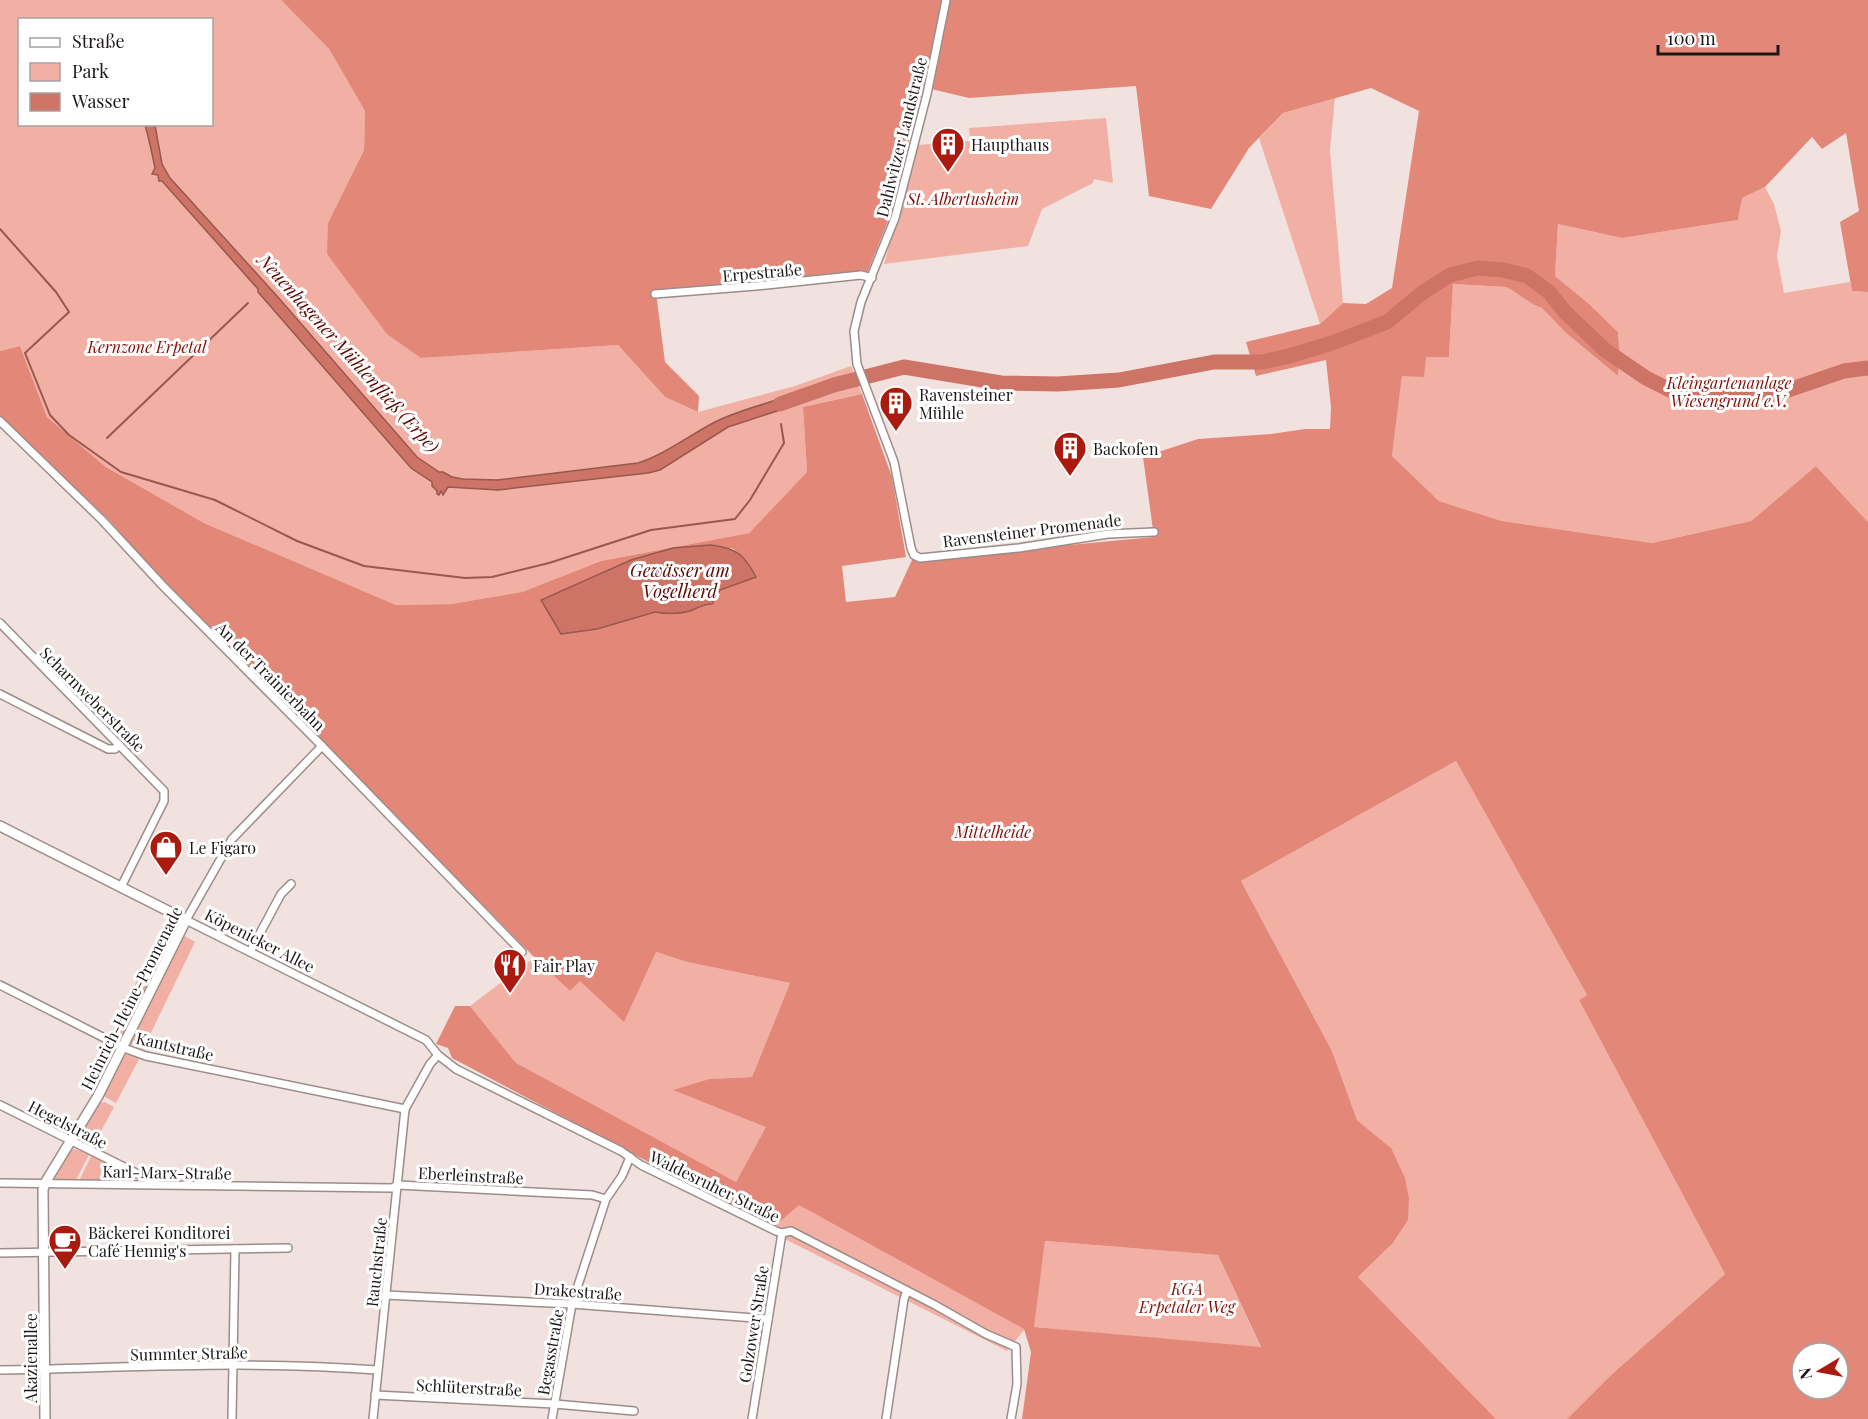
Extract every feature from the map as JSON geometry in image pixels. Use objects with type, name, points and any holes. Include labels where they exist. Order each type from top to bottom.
[{"type":"street","name":"Dahlwitzer Landstraße","points":[[914,555],[894,462],[859,368],[855,346],[855,321],[895,218],[927,94],[946,0]]},
{"type":"street","name":"Erpestraße","points":[[655,294],[861,275],[872,278]]},
{"type":"street","name":"An der Trainierbahn","points":[[0,421],[102,520],[163,586],[522,952]]},
{"type":"street","name":"Ravensteiner Promenade","points":[[914,555],[920,558],[1019,548],[1108,534],[1154,532]]},
{"type":"street","name":"Scharnweberstraße","points":[[0,623],[160,785],[165,795],[122,887]]},
{"type":"street","points":[[0,694],[108,749],[115,749],[119,745]]},
{"type":"street","name":"Heinrich-Heine-Promenade","points":[[44,1296],[45,1183],[124,1048],[186,920],[232,839],[322,746]]},
{"type":"street","name":"Köpenicker Allee","points":[[0,826],[426,1040],[438,1055]]},
{"type":"street","points":[[250,952],[281,894],[291,885]]},
{"type":"street","name":"Kantstraße","points":[[0,985],[124,1048],[146,1056],[405,1109]]},
{"type":"street","name":"Rauchstraße","points":[[373,1419],[405,1109],[430,1064],[438,1055]]},
{"type":"street","name":"Waldesruher Straße","points":[[438,1055],[456,1069],[630,1157],[641,1165],[782,1233],[791,1231],[978,1330],[1016,1347],[1017,1384],[1011,1419]]},
{"type":"street","name":"Hegelstraße","points":[[0,1105],[157,1183]]},
{"type":"street","name":"Begasstraße","points":[[552,1419],[572,1304],[606,1199],[622,1176],[630,1157]]},
{"type":"street","name":"Karl-Marx-Straße","points":[[0,1183],[334,1186]]},
{"type":"street","name":"Eberleinstraße","points":[[334,1186],[392,1188],[398,1185],[592,1195],[606,1199]]},
{"type":"street","name":"Golzower Straße","points":[[752,1419],[782,1233]]},
{"type":"street","points":[[0,1253],[288,1248]]},
{"type":"street","points":[[232,1419],[234,1249]]},
{"type":"street","points":[[886,1419],[904,1299],[908,1291]]},
{"type":"street","name":"Drakestraße","points":[[385,1295],[572,1304],[768,1320]]},
{"type":"street","name":"Akazienallee","points":[[44,1296],[45,1419]]},
{"type":"street","name":"Summter Straße","points":[[0,1370],[233,1365],[325,1366],[377,1370]]},
{"type":"street","name":"Schlüterstraße","points":[[375,1395],[555,1404],[634,1411]]},
{"type":"green space","name":"Kernzone Erpetal","points":[[0,0],[281,0],[329,49],[365,111],[364,150],[328,223],[421,358],[618,345],[665,397],[698,412],[795,386],[851,366],[862,394],[803,407],[807,472],[749,533],[601,561],[522,592],[451,604],[396,605],[204,523],[106,467],[47,417],[20,346],[0,351]]},
{"type":"green space","name":"Mittelheide","points":[[281,0],[1868,0],[1868,292],[1852,291],[1840,222],[1859,211],[1846,133],[1822,149],[1812,137],[1765,187],[1742,198],[1738,220],[1622,238],[1558,224],[1555,276],[1618,332],[1620,360],[1618,376],[1566,333],[1542,308],[1510,289],[1453,284],[1449,357],[1426,357],[1424,377],[1402,376],[1392,456],[1439,501],[1502,521],[1652,543],[1751,521],[1816,466],[1868,522],[1868,1419],[1567,1419],[1611,1375],[1725,1274],[1579,1000],[1587,995],[1456,761],[1241,881],[1332,1051],[1357,1120],[1391,1148],[1405,1178],[1409,1198],[1408,1220],[1392,1244],[1358,1277],[1496,1419],[1022,1419],[1031,1352],[1024,1329],[799,1205],[769,1231],[724,1208],[726,1203],[452,1058],[448,1048],[436,1044],[455,1006],[470,1006],[516,1063],[736,1182],[766,1127],[673,1090],[709,1079],[752,1077],[790,983],[687,962],[656,952],[624,1022],[580,981],[570,991],[166,585],[110,521],[0,416],[0,351],[20,346],[47,417],[106,467],[204,523],[396,605],[451,604],[522,592],[601,561],[749,533],[807,472],[803,407],[862,394],[892,477],[906,557],[842,566],[846,602],[895,597],[912,560],[1154,537],[1143,457],[1198,439],[1271,434],[1305,429],[1330,429],[1331,407],[1326,360],[1256,376],[1246,342],[1320,324],[1343,303],[1366,304],[1392,288],[1419,111],[1371,88],[1283,113],[1249,148],[1211,209],[1149,196],[1136,86],[969,98],[923,87],[888,221],[866,276],[656,293],[665,362],[699,396],[698,412],[665,397],[618,345],[421,358],[387,334],[327,254],[328,223],[364,150],[365,111],[329,49]],"holes":[[[711,545],[734,549],[755,577],[720,590],[712,604],[681,613],[655,612],[645,556],[673,548]],[[1045,1241],[1218,1255],[1261,1347],[1034,1327]]]},
{"type":"green space","points":[[1335,98],[1330,150],[1343,303],[1320,324],[1259,138],[1283,113]]},
{"type":"green space","name":"St. Albertusheim","points":[[1106,118],[1113,183],[1094,179],[1093,183],[1042,209],[1028,246],[884,264],[917,145],[970,141],[969,128]]},
{"type":"green space","name":"Kleingartenanlage Wiesengrund e.V.","points":[[1765,187],[1774,204],[1781,231],[1777,256],[1784,293],[1850,282],[1852,291],[1868,292],[1868,522],[1816,466],[1751,521],[1652,543],[1502,521],[1439,501],[1392,456],[1402,376],[1426,356],[1449,357],[1453,284],[1510,289],[1542,308],[1566,333],[1618,376],[1620,360],[1618,332],[1555,276],[1558,224],[1622,238],[1738,220],[1742,198]]},
{"type":"green space","points":[[1456,761],[1587,995],[1579,1000],[1725,1274],[1611,1375],[1567,1419],[1496,1419],[1358,1277],[1392,1244],[1391,1148],[1357,1120],[1332,1051],[1241,881]]},
{"type":"green space","points":[[164,925],[176,931],[123,1036],[118,1041],[110,1036]]},
{"type":"green space","points":[[183,935],[195,942],[143,1049],[130,1044],[129,1042]]},
{"type":"green space","points":[[656,952],[687,962],[790,983],[752,1077],[709,1079],[674,1090],[767,1127],[736,1182],[554,1087],[516,1063],[470,1006],[535,957],[570,991],[579,980]]},
{"type":"green space","points":[[127,1054],[139,1059],[116,1103],[105,1097],[103,1092],[123,1056]]},
{"type":"green space","points":[[105,1102],[114,1107],[92,1148],[80,1142],[79,1136],[98,1103]]},
{"type":"green space","points":[[69,1150],[90,1153],[76,1180],[59,1180],[53,1177]]},
{"type":"green space","points":[[92,1154],[135,1178],[132,1181],[79,1181]]},
{"type":"green space","points":[[799,1204],[1025,1329],[1007,1351],[769,1231]]},
{"type":"green space","name":"KGA Erpetaler Weg","points":[[1045,1241],[1218,1255],[1261,1348],[1033,1327]]},
{"type":"water","points":[[145,126],[155,126],[162,164],[170,178],[277,296],[417,457],[439,472],[463,479],[497,480],[638,463],[658,455],[735,413],[798,393],[800,400],[792,406],[728,427],[660,470],[498,490],[448,487],[443,495],[441,491],[439,495],[432,486],[432,482],[411,468],[258,292],[258,289],[162,181],[159,181],[158,175],[152,174],[155,168]]},
{"type":"water","name":"Gewässer am Vogelherd","points":[[711,545],[738,553],[756,577],[720,590],[712,604],[681,613],[655,612],[597,629],[561,634],[541,600],[631,560],[673,548]]},
{"type":"waterway","points":[[0,229],[56,292],[69,312],[25,353],[50,415],[69,435],[121,472],[215,500],[297,541],[364,566],[465,578],[492,577],[549,563],[651,530],[735,519],[750,500],[784,443],[781,424]]},
{"type":"waterway","name":"Neuenhagener Mühlenfließ (Erpe)","points":[[780,404],[834,385],[904,367],[1001,383],[1058,384],[1119,380],[1214,362],[1262,362],[1329,344],[1387,322],[1422,293],[1450,275],[1478,268],[1503,270],[1527,276],[1549,292],[1565,312],[1605,350],[1646,378],[1670,390],[1728,398],[1755,398],[1777,394],[1844,371],[1868,368]]},
{"type":"waterway","points":[[107,438],[248,303]]},
{"type":"place","name":"Haupthaus","points":[[948,173]]},
{"type":"place","name":"Ravensteiner Mühle","points":[[896,432]]},
{"type":"place","name":"Backofen","points":[[1070,477]]},
{"type":"place","name":"Le Figaro","points":[[166,876]]},
{"type":"place","name":"Fair Play","points":[[510,994]]},
{"type":"place","name":"Bäckerei Konditorei Café Hennig's","points":[[65,1270]]}]
